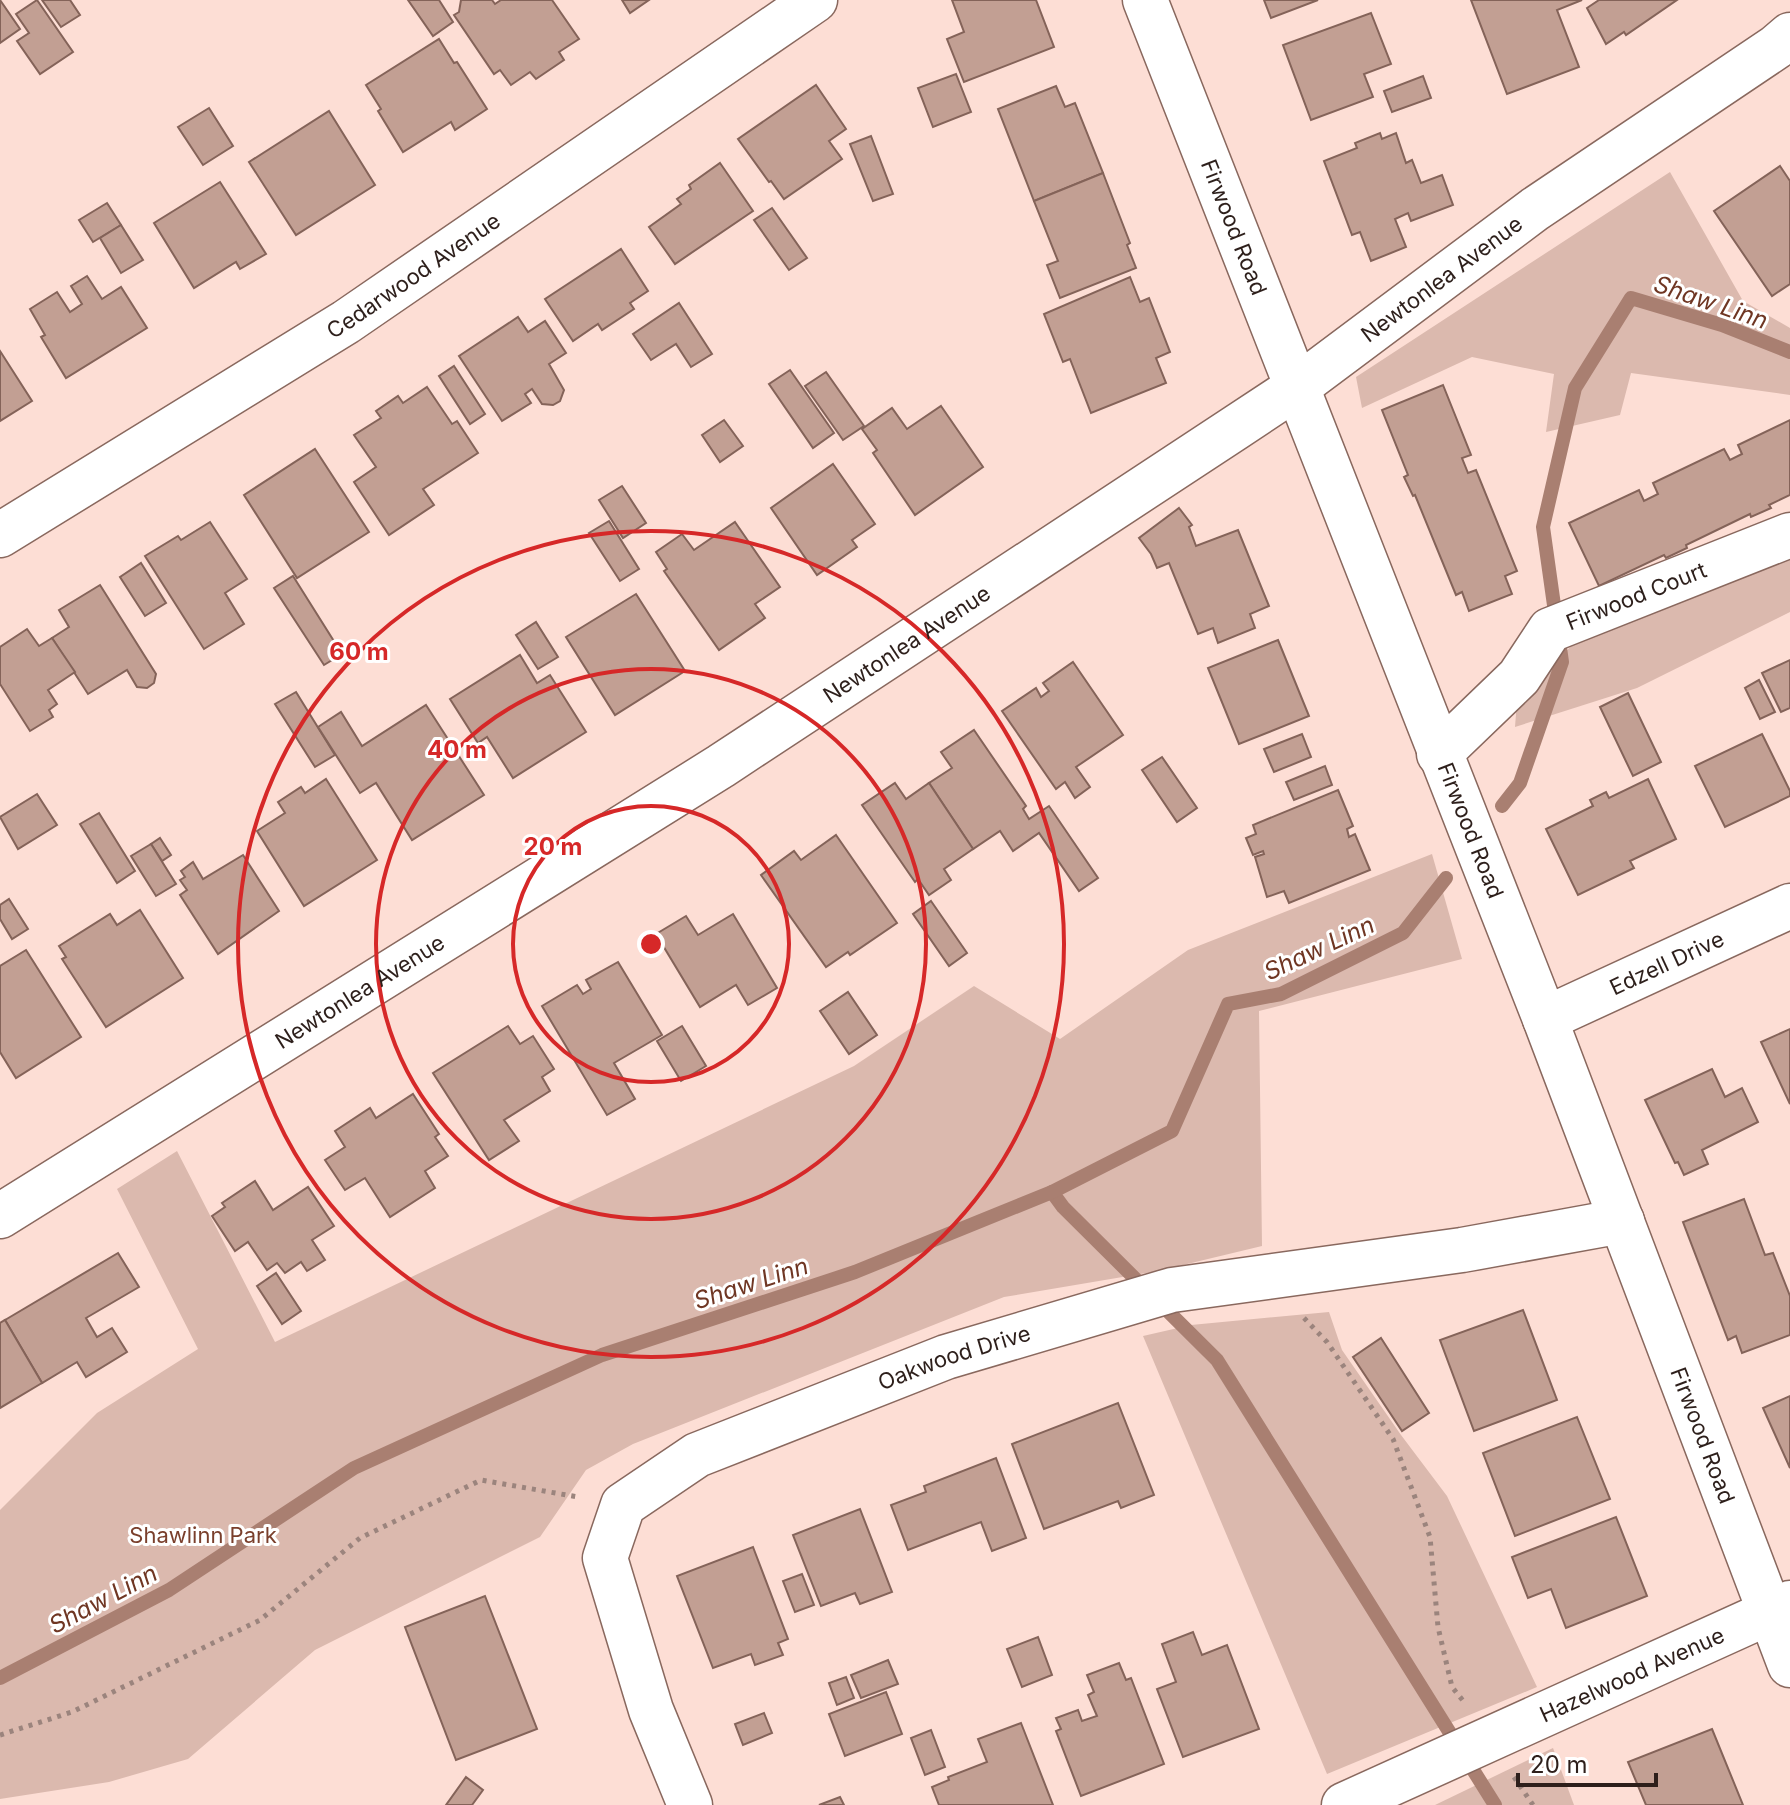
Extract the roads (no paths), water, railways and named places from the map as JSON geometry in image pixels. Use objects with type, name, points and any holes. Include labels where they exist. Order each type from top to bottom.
[{"type":"street","name":"Cedarwood Avenue","points":[[0,535],[346,322],[815,0]]},
{"type":"street","name":"Firwood Road","points":[[1145,0],[1622,1221],[1780,1608],[1790,1665]]},
{"type":"street","name":"Newtonlea Avenue","points":[[0,1216],[721,766],[1297,387],[1535,209],[1790,35]]},
{"type":"street","name":"Firwood Court","points":[[1439,754],[1519,677],[1550,630],[1790,535]]},
{"type":"street","name":"Edzell Drive","points":[[1545,1019],[1790,906]]},
{"type":"street","name":"Oakwood Drive","points":[[690,1805],[651,1710],[605,1558],[623,1505],[697,1455],[946,1357],[1172,1290],[1462,1250],[1622,1221]]},
{"type":"street","name":"Hazelwood Avenue","points":[[1344,1805],[1780,1608]]},
{"type":"waterway","name":"Shaw Linn","points":[[1502,806],[1520,783],[1562,662],[1543,527],[1575,388],[1631,298],[1722,325],[1790,352]]},
{"type":"waterway","name":"Shaw Linn","points":[[0,1678],[169,1590],[354,1468],[602,1355],[855,1272],[1052,1192],[1172,1131],[1228,1004],[1281,994],[1403,933],[1446,878]]},
{"type":"waterway","points":[[1052,1192],[1063,1207],[1217,1360],[1495,1805]]},
{"type":"park label","name":"Shawlinn Park","points":[[203,1535]]}]
